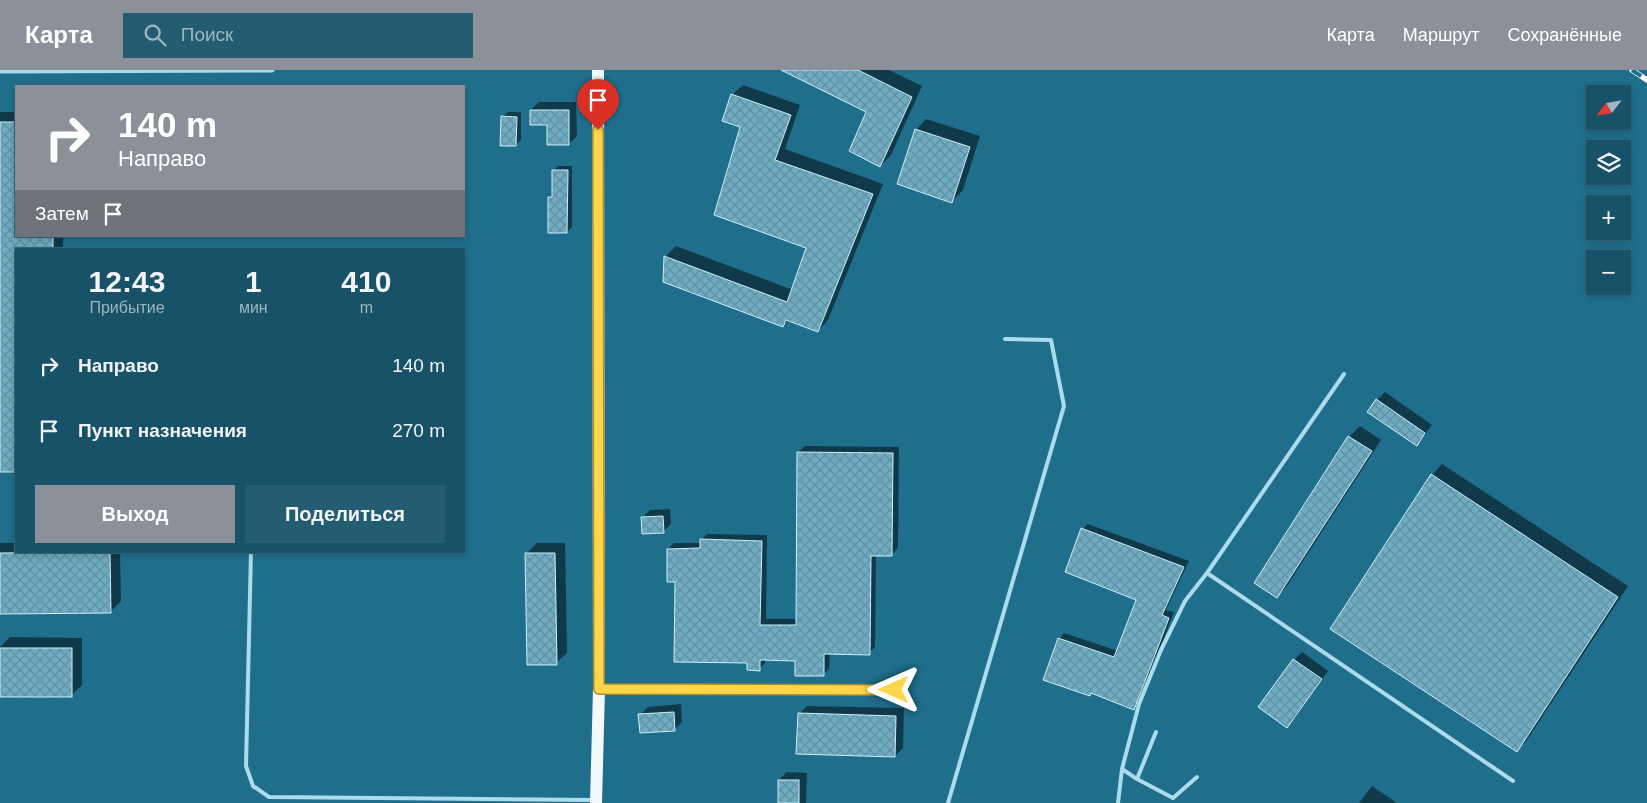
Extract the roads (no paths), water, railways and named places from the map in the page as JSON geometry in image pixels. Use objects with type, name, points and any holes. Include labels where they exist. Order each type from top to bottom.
[{"type":"main road","points":[[596,802],[599,689],[598,70]]},
{"type":"street","points":[[0,71],[272,70]]},
{"type":"lane","points":[[948,803],[1064,406],[1051,340],[1005,338]]},
{"type":"lane","points":[[1118,803],[1122,769],[1139,704],[1161,650],[1185,601],[1344,374]]},
{"type":"lane","points":[[251,553],[246,766],[253,786],[270,797],[306,801],[596,802]]},
{"type":"lane","points":[[1206,572],[1513,781]]},
{"type":"lane","points":[[599,689],[894,690]]},
{"type":"lane","points":[[1137,779],[1156,732]]},
{"type":"lane","points":[[1122,769],[1173,798],[1197,777]]},
{"type":"railway","points":[[1632,70],[1647,80]]}]
